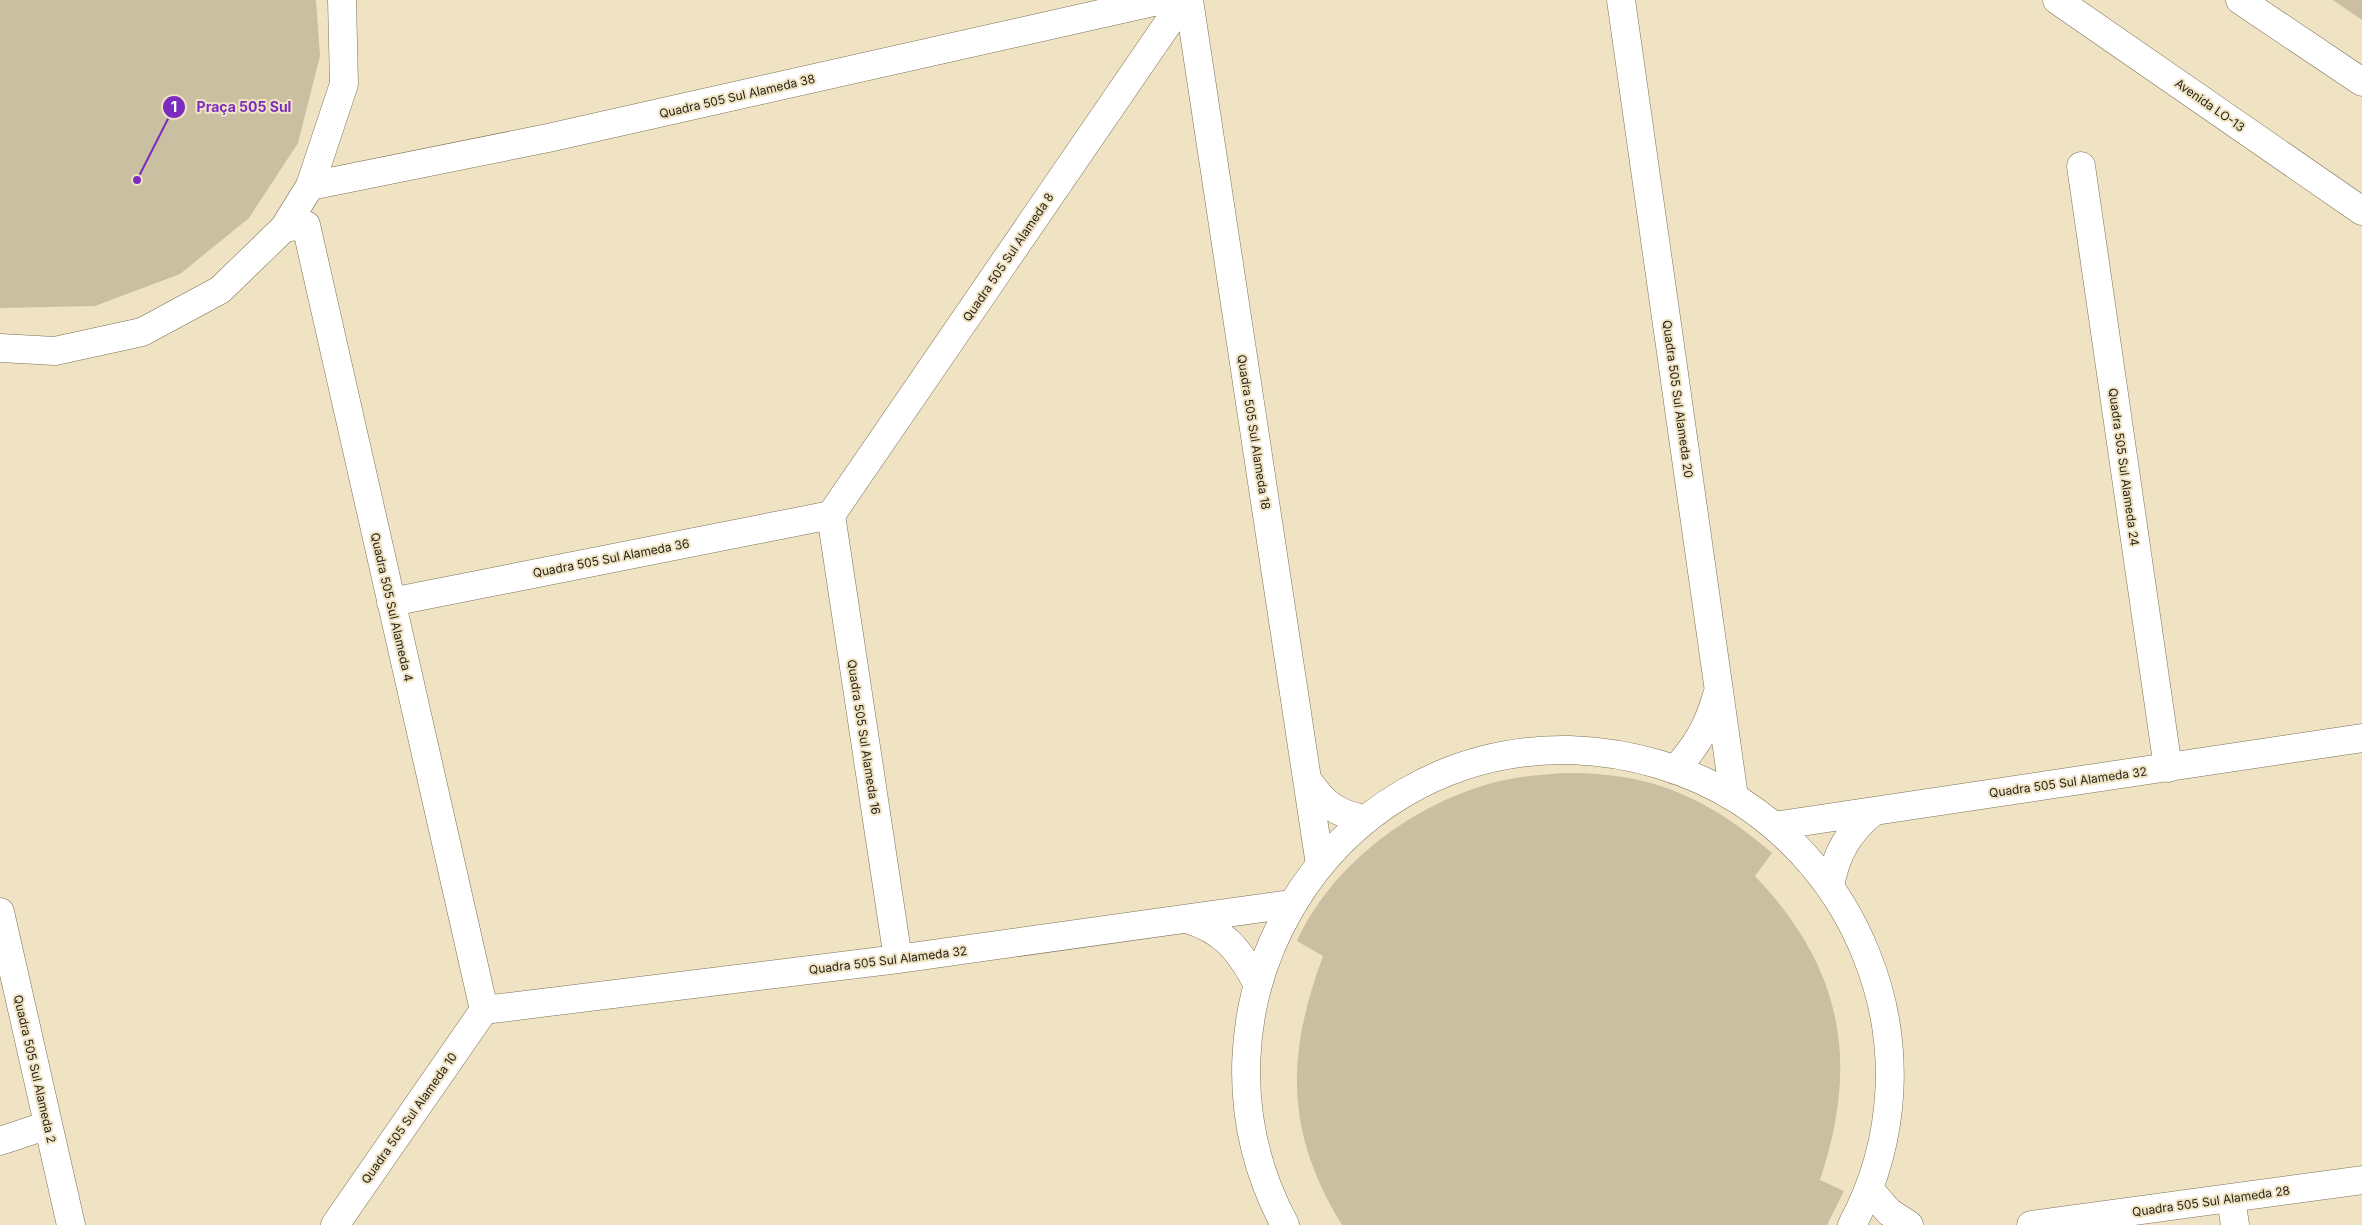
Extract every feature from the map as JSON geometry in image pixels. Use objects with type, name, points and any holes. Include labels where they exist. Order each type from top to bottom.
[{"type":"street","points":[[0,348],[55,351],[142,332],[220,290],[284,228],[310,186],[344,84],[342,0]]},
{"type":"street","name":"Quadra 505 Sul Alameda 38","points":[[310,186],[548,138],[1162,0]]},
{"type":"street","name":"Quadra 505 Sul Alameda 8","points":[[831,515],[1184,0]]},
{"type":"street","name":"Quadra 505 Sul Alameda 18","points":[[1189,0],[1320,865]]},
{"type":"street","name":"Quadra 505 Sul Alameda 20","points":[[1621,0],[1734,797]]},
{"type":"street","name":"Avenida LO-13","points":[[2057,0],[2362,211]]},
{"type":"street","points":[[2240,0],[2362,82]]},
{"type":"street","name":"Quadra 505 Sul Alameda 24","points":[[2081,166],[2168,768]]},
{"type":"street","name":"Quadra 505 Sul Alameda 4","points":[[284,228],[306,225],[484,1010]]},
{"type":"street","name":"Quadra 505 Sul Alameda 36","points":[[392,602],[831,515]]},
{"type":"street","name":"Quadra 505 Sul Alameda 16","points":[[831,515],[898,959]]},
{"type":"street","points":[[1675,770],[1691,751],[1706,728],[1719,689]]},
{"type":"street","name":"Quadra 505 Sul Alameda 32","points":[[1774,826],[2362,738]]},
{"type":"street","points":[[1285,1225],[1266,1187],[1256,1156],[1247,1107],[1246,1043],[1256,983],[1276,932],[1291,904],[1320,865],[1341,841],[1366,819],[1407,792],[1436,777],[1466,766],[1514,754],[1554,751],[1595,752],[1644,760],[1675,770],[1734,797],[1774,826],[1809,860],[1830,886],[1855,928],[1874,972],[1888,1034],[1890,1066],[1888,1113],[1869,1189],[1852,1225]]},
{"type":"street","points":[[1306,778],[1319,797],[1330,808],[1349,816],[1366,819]]},
{"type":"street","points":[[1830,886],[1837,860],[1846,838],[1861,821],[1874,811]]},
{"type":"street","name":"Quadra 505 Sul Alameda 32","points":[[484,1010],[898,959],[1291,904]]},
{"type":"street","name":"Quadra 505 Sul Alameda 2","points":[[0,912],[71,1225]]},
{"type":"street","points":[[1187,919],[1209,926],[1224,936],[1246,964],[1256,983]]},
{"type":"street","name":"Quadra 505 Sul Alameda 10","points":[[335,1225],[484,1010]]},
{"type":"street","points":[[0,1141],[48,1125]]},
{"type":"street","name":"Quadra 505 Sul Alameda 28","points":[[2031,1225],[2362,1180]]},
{"type":"street","points":[[1869,1189],[1888,1212],[1909,1225]]},
{"type":"street","points":[[2231,1198],[2235,1225]]},
{"type":"shaded area","points":[[0,0],[316,0],[320,56],[298,143],[249,218],[180,274],[95,306],[0,308]]},
{"type":"shaded area","points":[[2333,0],[2362,0],[2362,20]]},
{"type":"shaded area","points":[[1564,773],[1624,777],[1651,783],[1676,792],[1701,803],[1724,817],[1748,833],[1772,853],[1755,876],[1784,911],[1807,945],[1824,981],[1835,1018],[1840,1055],[1839,1095],[1832,1136],[1820,1180],[1844,1191],[1827,1225],[1342,1225],[1323,1191],[1310,1158],[1301,1125],[1297,1093],[1302,1027],[1323,956],[1297,941],[1312,913],[1331,887],[1354,862],[1406,821],[1435,805],[1465,792],[1496,782],[1522,777]]},
{"type":"place","name":"Praça 505 Sul","points":[[137,180]]}]
